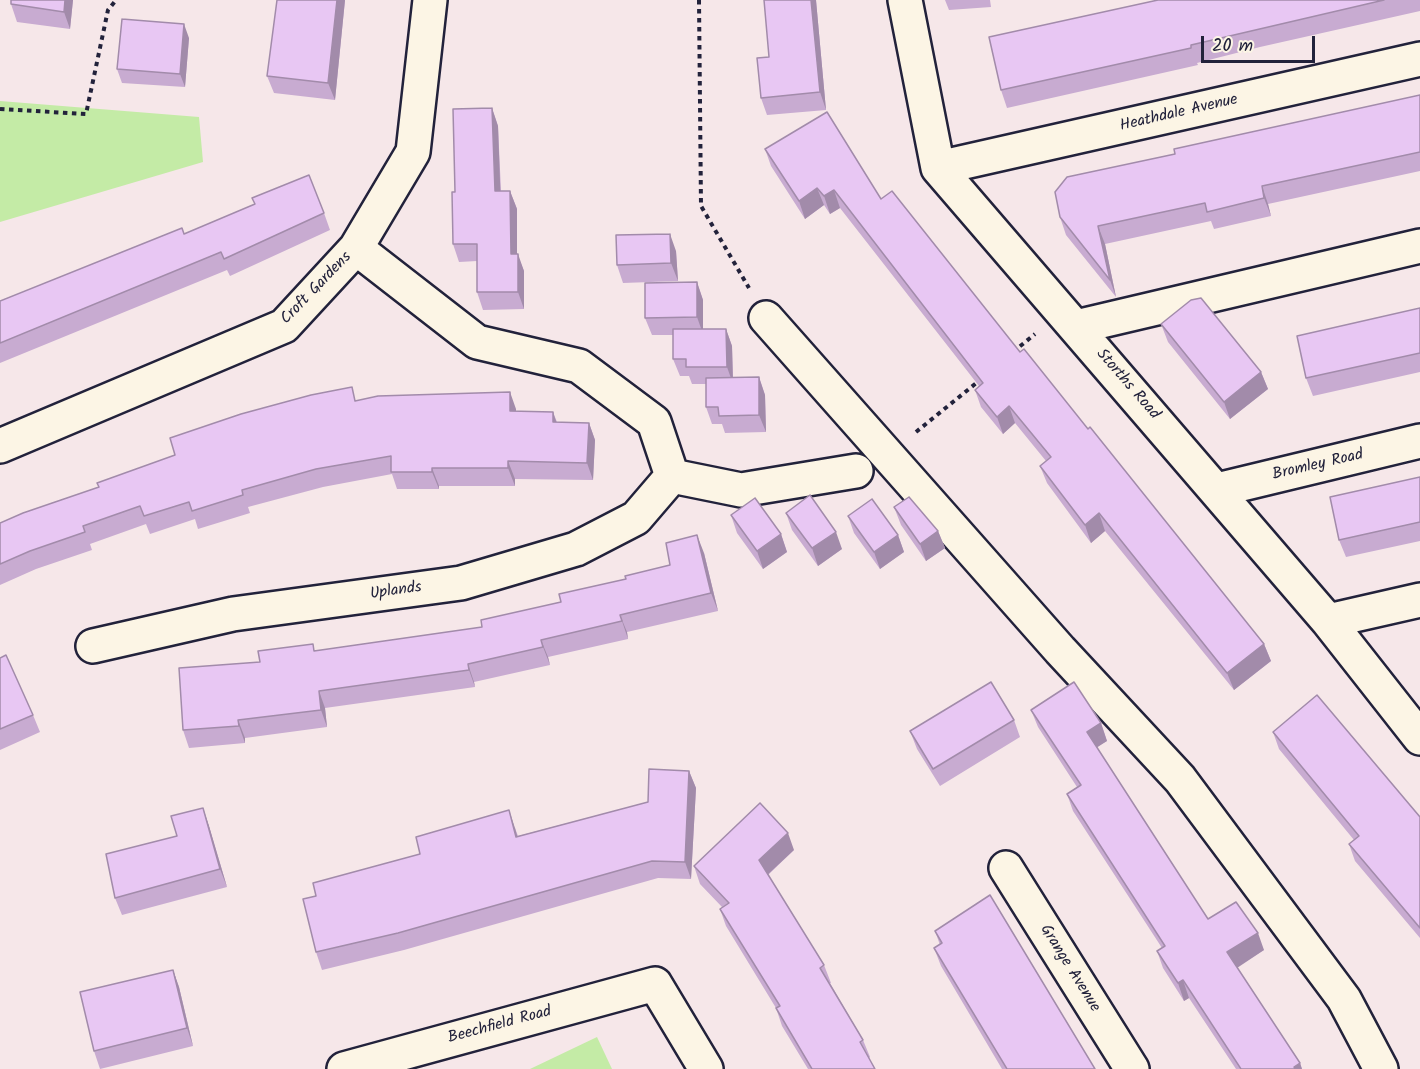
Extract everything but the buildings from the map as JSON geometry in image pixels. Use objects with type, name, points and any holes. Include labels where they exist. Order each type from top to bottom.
[{"type":"street","name":"Croft Gardens","points":[[0,446],[284,326],[356,248],[413,152],[430,0]]},
{"type":"street","name":"Storths Road","points":[[905,0],[938,168],[1328,621],[1420,738]]},
{"type":"street","name":"Heathdale Avenue","points":[[938,168],[1420,59]]},
{"type":"street","points":[[1069,319],[1420,246]]},
{"type":"street","points":[[356,248],[477,342],[579,366],[654,422],[672,476],[741,490],[856,471]]},
{"type":"street","points":[[766,318],[1060,650],[1180,779],[1344,999],[1381,1069]]},
{"type":"street","name":"Bromley Road","points":[[1217,490],[1420,441]]},
{"type":"street","name":"Uplands","points":[[93,646],[233,614],[461,583],[576,549],[636,518],[672,476]]},
{"type":"street","points":[[1328,621],[1420,600]]},
{"type":"street","name":"Grange Avenue","points":[[1006,868],[1132,1069]]},
{"type":"street","name":"Beechfield Road","points":[[344,1069],[655,984],[706,1069]]},
{"type":"path","points":[[0,109],[86,114],[108,10],[116,0]]},
{"type":"path","points":[[699,0],[701,206],[766,318]]},
{"type":"path","points":[[1007,357],[1069,319]]},
{"type":"path","points":[[888,456],[989,372]]},
{"type":"green space","points":[[0,101],[199,117],[203,162],[0,222]]},
{"type":"green space","points":[[597,1037],[612,1069],[530,1069]]}]
